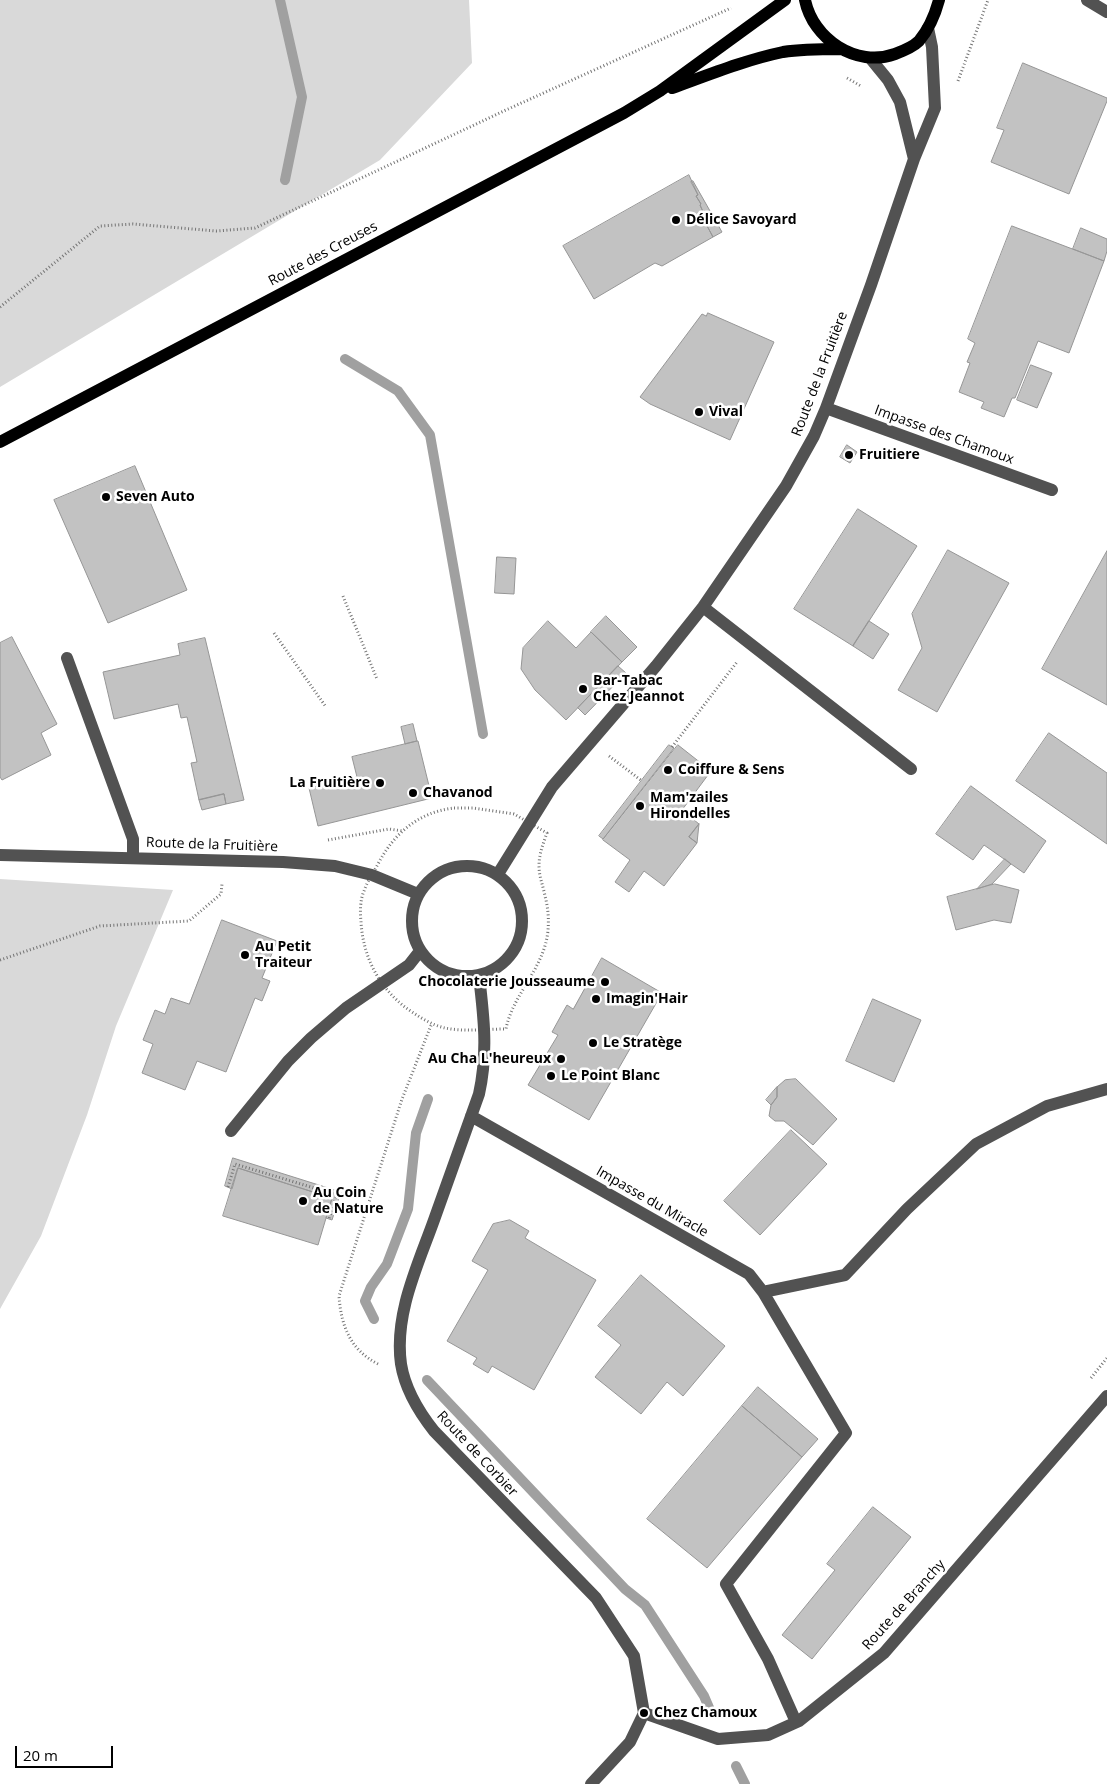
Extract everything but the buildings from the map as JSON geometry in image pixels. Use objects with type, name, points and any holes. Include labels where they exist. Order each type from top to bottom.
[{"type":"main road","name":"Route des Creuses","points":[[0,442],[624,113],[660,92],[785,0]]},
{"type":"main road","name":"Route des Creuses","points":[[805,0],[808,14],[823,36],[841,49],[855,55],[870,58],[888,56],[918,42],[928,28],[936,12],[939,0]]},
{"type":"main road","name":"Route des Creuses","points":[[660,92],[783,52],[811,49],[841,49]]},
{"type":"street","points":[[1087,0],[1107,12]]},
{"type":"street","name":"Route de la Fruitière","points":[[498,874],[552,787],[656,666],[703,607],[786,486],[814,436],[871,285],[914,159],[935,108],[932,47],[928,28]]},
{"type":"street","points":[[870,58],[888,80],[900,102],[914,159]]},
{"type":"street","name":"Impasse des Chamoux","points":[[826,408],[1052,490]]},
{"type":"street","points":[[703,607],[911,769]]},
{"type":"street","points":[[67,658],[134,839],[133,858]]},
{"type":"street","name":"Route de la Fruitière","points":[[0,854],[335,866],[372,875],[418,894]]},
{"type":"street","points":[[460,866],[480,866],[498,874],[514,890],[522,910],[522,931],[514,952],[499,967],[479,976],[456,976],[436,968],[420,951],[412,933],[412,913],[418,894],[435,875],[460,866]]},
{"type":"street","points":[[231,1131],[288,1061],[311,1038],[346,1008],[383,985],[409,965],[420,951]]},
{"type":"street","name":"Route de Corbier","points":[[479,976],[485,1029],[483,1075],[479,1094],[407,1298],[400,1341],[401,1364],[407,1386],[417,1406],[434,1431],[596,1598],[634,1656],[644,1713]]},
{"type":"street","points":[[763,1292],[845,1274],[907,1209],[976,1144],[1047,1106],[1107,1089]]},
{"type":"street","name":"Impasse du Miracle","points":[[471,1116],[749,1274],[763,1292],[793,1341],[846,1433],[726,1584],[768,1659],[796,1722]]},
{"type":"street","name":"Route de Branchy","points":[[644,1713],[718,1739],[768,1735],[796,1722],[884,1653],[1107,1396]]},
{"type":"street","points":[[591,1784],[630,1742],[644,1713]]},
{"type":"path","points":[[0,307],[100,226],[133,224],[216,231],[255,228],[506,110],[731,8],[736,4]]},
{"type":"path","points":[[343,596],[377,679]]},
{"type":"path","points":[[274,633],[326,707]]},
{"type":"path","points":[[672,747],[751,644]]},
{"type":"path","points":[[591,742],[642,781]]},
{"type":"path","points":[[454,808],[474,808],[514,814],[530,822],[547,832],[540,853],[539,866],[540,880],[548,912],[548,931],[539,963],[513,1010],[506,1029],[445,1028],[432,1023],[400,1003],[383,985],[370,965],[362,936],[360,914],[363,893],[382,856],[396,836],[414,822],[431,813],[454,808]]},
{"type":"path","points":[[0,960],[100,926],[189,921],[222,894],[222,861]]},
{"type":"path","points":[[401,1364],[383,1366],[369,1359],[357,1349],[344,1327],[340,1314],[339,1296],[402,1099],[432,1023]]},
{"type":"path","points":[[228,1188],[235,1164],[337,1194],[329,1219]]},
{"type":"shaded area","points":[[0,0],[469,0],[472,63],[380,160],[0,387]]},
{"type":"shaded area","points":[[0,879],[173,890],[116,1026],[87,1115],[41,1236],[0,1309]]},
{"type":"waterway","points":[[280,0],[302,97],[285,180]]},
{"type":"waterway","points":[[345,359],[398,391],[430,435],[483,734]]},
{"type":"waterway","points":[[374,1319],[365,1301],[371,1287],[387,1264],[408,1209],[416,1133],[428,1099]]},
{"type":"waterway","points":[[427,1380],[625,1589],[645,1605],[704,1696],[710,1710]]},
{"type":"waterway","points":[[736,1766],[745,1784]]},
{"type":"place","name":"Délice Savoyard","points":[[676,220]]},
{"type":"place","name":"Vival","points":[[699,412]]},
{"type":"place","name":"Fruitiere","points":[[849,455]]},
{"type":"place","name":"Seven Auto","points":[[106,497]]},
{"type":"place","name":"Bar-Tabac Chez Jeannot","points":[[583,689]]},
{"type":"place","name":"Coiffure & Sens","points":[[668,770]]},
{"type":"place","name":"La Fruitière","points":[[380,783]]},
{"type":"place","name":"Chavanod","points":[[413,793]]},
{"type":"place","name":"Mam'zailes Hirondelles","points":[[640,806]]},
{"type":"place","name":"Au Petit Traiteur","points":[[245,955]]},
{"type":"place","name":"Chocolaterie Jousseaume","points":[[605,982]]},
{"type":"place","name":"Imagin'Hair","points":[[596,999]]},
{"type":"place","name":"Le Stratège","points":[[593,1043]]},
{"type":"place","name":"Au Cha L'heureux","points":[[561,1059]]},
{"type":"place","name":"Le Point Blanc","points":[[551,1076]]},
{"type":"place","name":"Au Coin de Nature","points":[[303,1201]]},
{"type":"place","name":"Chez Chamoux","points":[[644,1713]]}]
